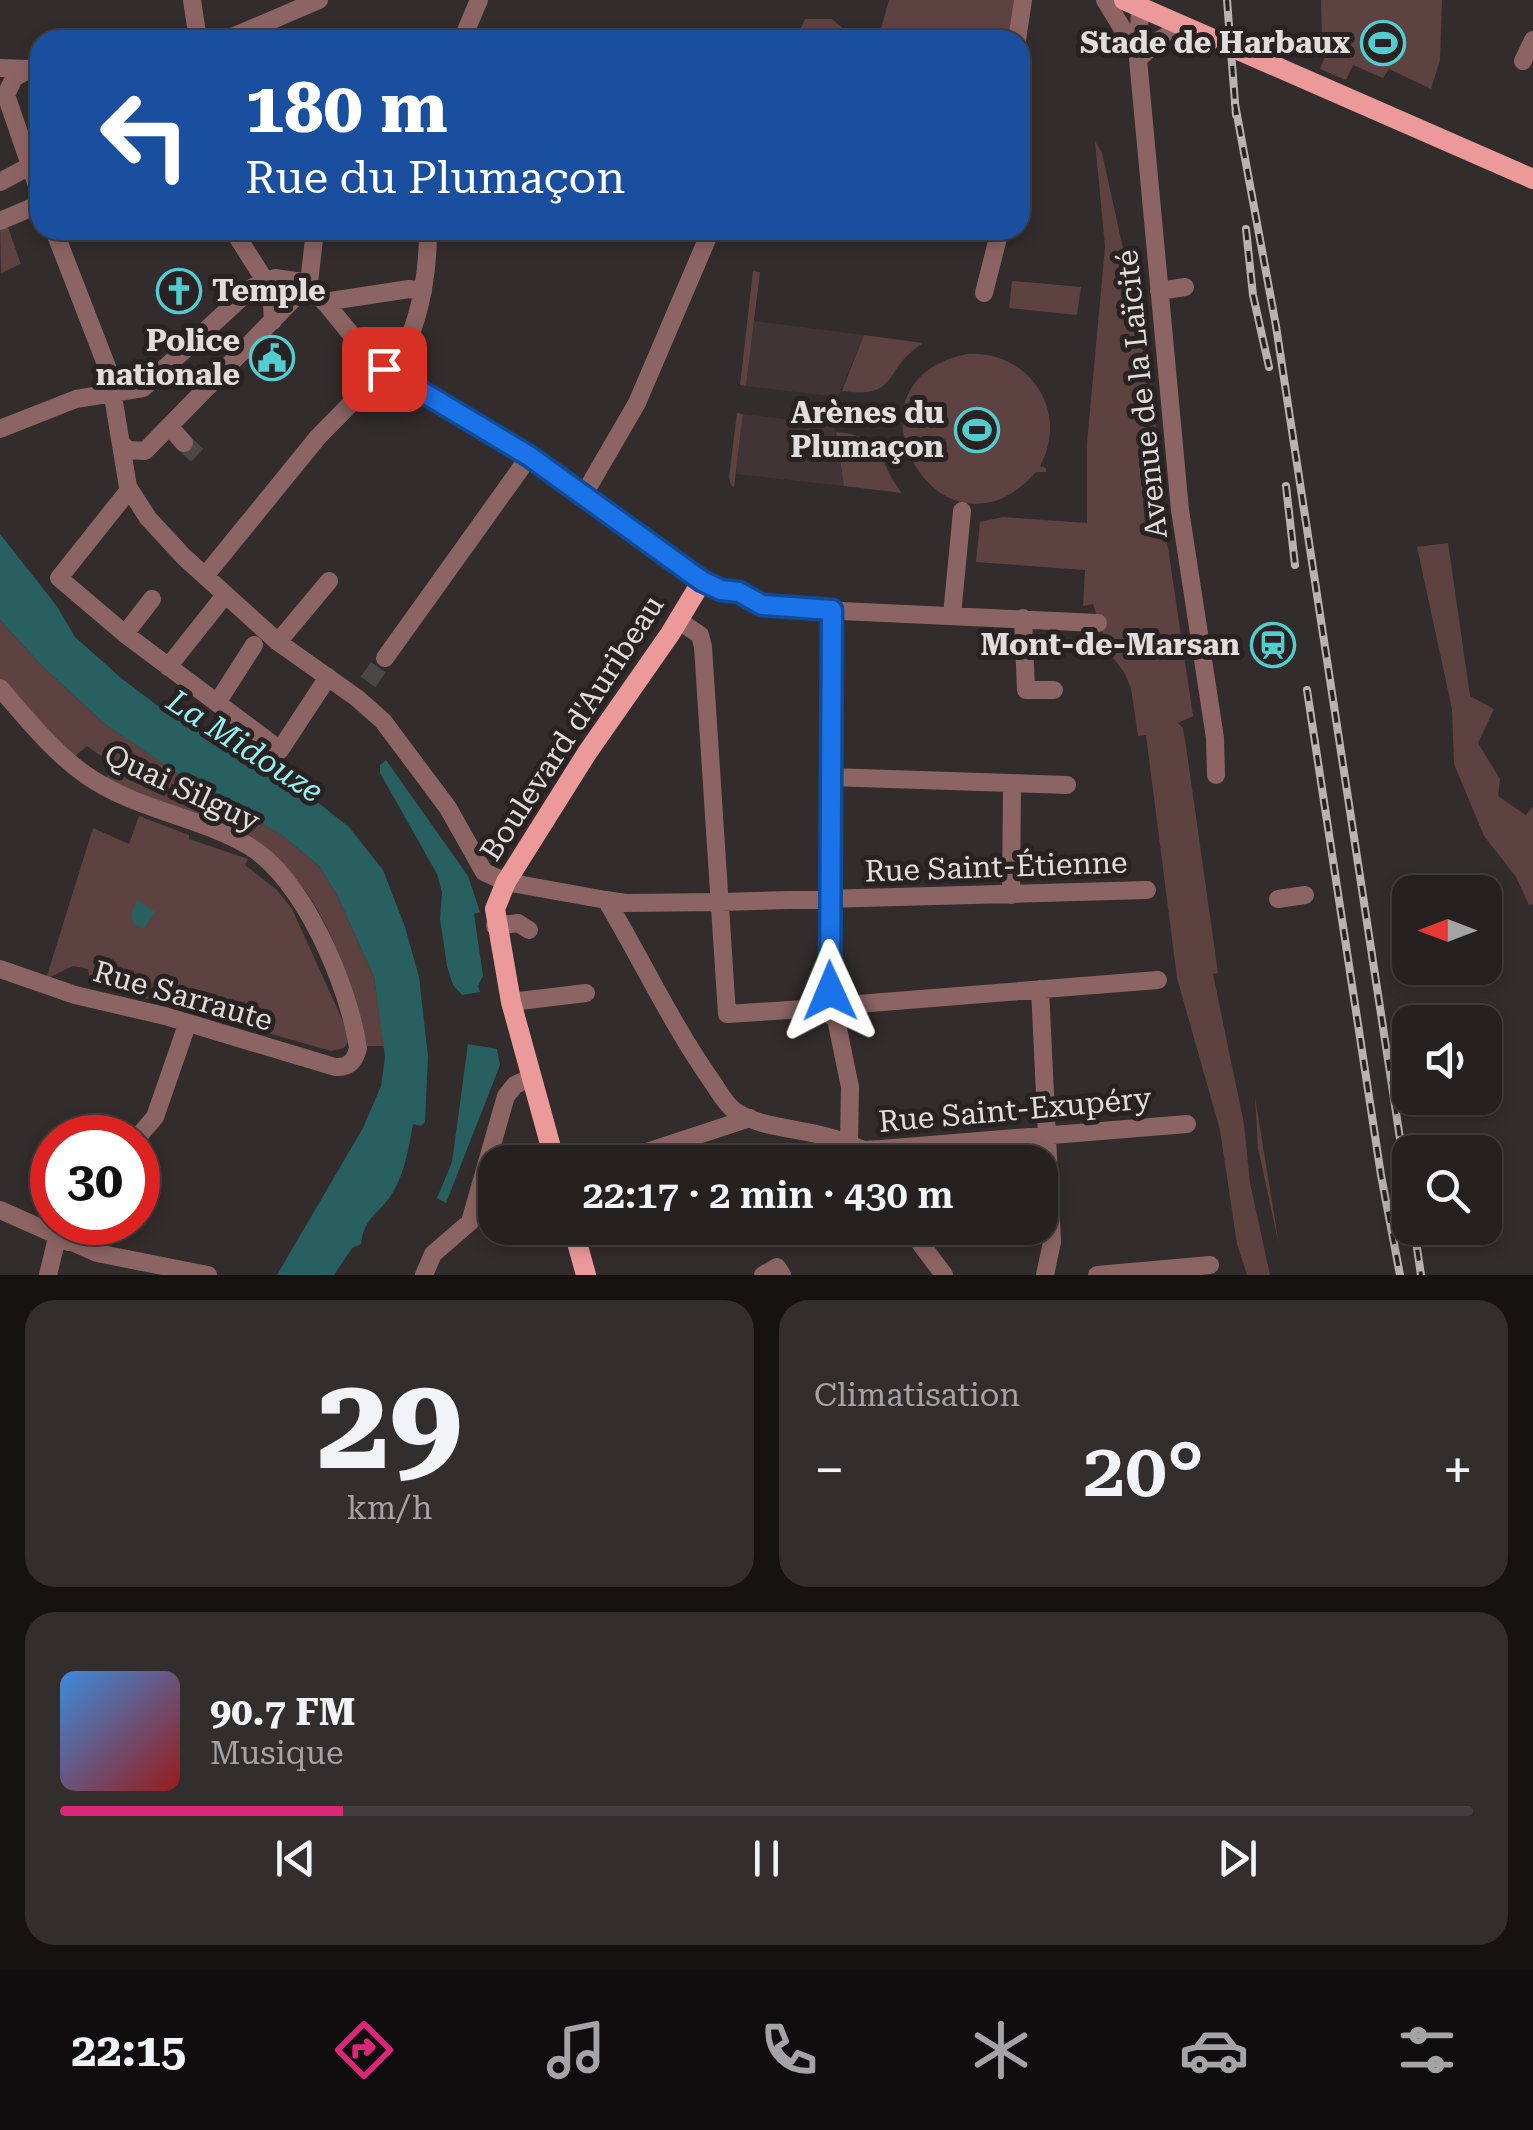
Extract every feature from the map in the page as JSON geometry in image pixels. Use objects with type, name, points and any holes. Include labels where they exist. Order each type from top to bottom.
[{"type":"main road","points":[[1155,8],[1533,179]]},
{"type":"main road","name":"Boulevard d'Auribeau","points":[[495,917],[506,882],[702,581]]},
{"type":"main road","points":[[495,917],[511,1002],[550,1145]]},
{"type":"main road","points":[[578,1245],[586,1275]]},
{"type":"street","points":[[192,0],[196,30]]},
{"type":"street","points":[[466,30],[479,0]]},
{"type":"street","points":[[1018,30],[1023,0]]},
{"type":"street","points":[[1105,0],[1144,53]]},
{"type":"street","points":[[248,30],[312,2]]},
{"type":"street","points":[[1144,53],[1155,8]]},
{"type":"street","points":[[1144,53],[1155,8]]},
{"type":"street","points":[[1523,61],[1533,40]]},
{"type":"street","name":"Avenue de la Laïcité","points":[[1144,53],[1159,291],[1180,510],[1216,738],[1216,774]]},
{"type":"street","points":[[0,68],[30,69]]},
{"type":"street","points":[[0,182],[30,166],[6,95],[14,78],[30,71]]},
{"type":"street","points":[[0,221],[30,208]]},
{"type":"street","points":[[58,240],[109,372],[128,490],[148,518],[264,639],[328,676],[280,750],[125,634],[60,578],[128,490]]},
{"type":"street","points":[[240,240],[272,296],[273,320]]},
{"type":"street","points":[[122,445],[129,450],[145,451],[309,284],[314,240]]},
{"type":"street","points":[[205,576],[318,436],[404,353],[423,291],[427,240]]},
{"type":"street","points":[[582,496],[636,403],[707,240]]},
{"type":"street","points":[[984,293],[998,240]]},
{"type":"street","points":[[115,422],[121,409],[253,287],[265,280],[286,278],[309,284],[374,362],[529,456],[702,581],[721,590],[739,592],[762,605],[1098,623]]},
{"type":"street","points":[[1159,291],[1185,287]]},
{"type":"street","points":[[324,302],[409,289],[423,291]]},
{"type":"street","points":[[0,429],[76,399],[144,388]]},
{"type":"street","points":[[76,399],[115,422]]},
{"type":"street","points":[[170,426],[184,442]]},
{"type":"street","points":[[385,658],[529,456]]},
{"type":"street","points":[[952,615],[962,511]]},
{"type":"street","points":[[217,703],[264,639],[329,581]]},
{"type":"street","points":[[168,666],[224,594]]},
{"type":"street","points":[[125,634],[152,599]]},
{"type":"street","points":[[825,999],[830,899],[832,610]]},
{"type":"street","points":[[1023,618],[1026,690],[1054,690]]},
{"type":"street","points":[[606,900],[646,967],[677,1032],[732,1110],[849,1144],[850,1087],[841,1012],[825,999],[727,1014],[703,647],[700,635],[679,621]]},
{"type":"street","name":"Rue Saint-Étienne","points":[[328,676],[363,690],[430,782],[484,872],[506,882],[625,903],[1147,890]]},
{"type":"street","name":"Quai Silguy","points":[[0,688],[88,777],[147,806],[248,845],[281,872],[312,918],[340,987],[356,1032],[358,1048],[352,1062]]},
{"type":"street","points":[[830,777],[1067,785]]},
{"type":"street","points":[[1012,785],[1012,895]]},
{"type":"street","points":[[1278,898],[1306,895]]},
{"type":"street","points":[[495,917],[529,930]]},
{"type":"street","name":"Rue Sarraute","points":[[0,969],[74,995],[164,1016],[335,1067],[352,1062]]},
{"type":"street","points":[[841,1012],[1040,988],[1158,980]]},
{"type":"street","points":[[1040,988],[1052,1242],[1045,1275]]},
{"type":"street","points":[[511,1002],[586,993]]},
{"type":"street","points":[[156,1115],[187,1024]]},
{"type":"street","points":[[424,1275],[433,1254],[470,1222],[506,1096],[515,1085],[530,1078]]},
{"type":"street","points":[[668,1145],[750,1118]]},
{"type":"street","name":"Rue Saint-Exupéry","points":[[849,1144],[864,1150],[1187,1124]]},
{"type":"street","points":[[0,1210],[30,1224]]},
{"type":"street","points":[[48,1275],[61,1245]]},
{"type":"street","points":[[78,1245],[128,1261],[208,1275]]},
{"type":"street","points":[[922,1245],[944,1275]]},
{"type":"street","points":[[1098,1275],[1210,1265]]},
{"type":"street","points":[[763,1275],[777,1268],[782,1275]]},
{"type":"shaded area","points":[[889,0],[1016,0],[1010,30],[881,30]]},
{"type":"shaded area","name":"Stade de Harbaux","points":[[1321,0],[1442,0],[1440,60],[1431,89],[1389,69],[1383,78],[1353,65],[1346,80],[1320,69],[1329,47],[1322,39]]},
{"type":"shaded area","points":[[805,19],[832,19],[845,30],[800,30]]},
{"type":"shaded area","points":[[1095,141],[1102,153],[1124,253],[1141,252],[1164,521],[1193,716],[1178,723],[1183,728],[1186,746],[1218,973],[1213,974],[1270,1275],[1247,1275],[1237,1244],[1220,1130],[1177,978],[1146,735],[1138,736],[1131,688],[1110,654],[1093,604],[1083,606],[1085,570],[976,562],[980,522],[1003,517],[1087,523],[1087,443],[1105,247]]},
{"type":"shaded area","points":[[6,222],[21,264],[1,273],[0,224]]},
{"type":"shaded area","points":[[753,271],[760,272],[746,386],[740,385]]},
{"type":"shaded area","points":[[1012,281],[1081,287],[1077,315],[1009,308]]},
{"type":"shaded area","points":[[754,321],[864,335],[838,397],[746,386]]},
{"type":"shaded area","points":[[864,335],[923,343],[874,391],[842,391]]},
{"type":"shaded area","name":"Arènes du Plumaçon","points":[[967,354],[989,355],[1025,373],[1038,388],[1050,425],[1040,466],[1046,472],[1036,472],[1000,499],[966,503],[936,489],[914,464],[903,432],[906,399],[926,371]]},
{"type":"shaded area","points":[[737,413],[743,414],[734,487],[729,477]]},
{"type":"shaded area","points":[[743,414],[834,425],[844,486],[736,474]]},
{"type":"shaded area","points":[[836,432],[864,438],[872,444],[902,493],[844,486]]},
{"type":"shaded area","points":[[1448,543],[1470,696],[1494,709],[1478,743],[1500,779],[1498,796],[1526,815],[1533,806],[1533,904],[1529,905],[1516,877],[1484,836],[1454,764],[1452,709],[1417,547]]},
{"type":"shaded area","points":[[0,620],[43,667],[105,724],[283,836],[319,866],[337,895],[374,977],[384,1046],[367,1046],[341,959],[313,902],[295,877],[273,856],[232,830],[106,781],[111,763],[87,746],[75,756],[62,747],[0,679]]},
{"type":"shaded area","points":[[139,816],[189,835],[189,839],[248,859],[245,865],[277,890],[292,909],[347,1030],[344,1048],[331,1051],[96,984],[90,980],[88,969],[73,966],[46,979],[93,828],[129,844]]},
{"type":"shaded area","points":[[1255,1097],[1279,1245],[1258,1148]]},
{"type":"water","points":[[0,534],[56,605],[75,637],[121,678],[166,712],[275,769],[349,827],[383,870],[419,977],[428,1056],[425,1122],[421,1126],[413,1124],[397,1184],[369,1221],[361,1244],[352,1248],[334,1275],[277,1275],[363,1128],[381,1086],[385,1057],[374,977],[337,895],[319,866],[283,836],[174,771],[105,724],[43,667],[0,620]]},
{"type":"water","points":[[386,760],[468,876],[480,912],[474,914],[483,976],[478,986],[480,992],[462,995],[453,985],[440,919],[442,892],[437,874],[380,773],[380,765]]},
{"type":"water","points":[[137,900],[155,912],[144,929],[133,923],[131,915]]},
{"type":"water","points":[[468,1044],[497,1049],[500,1065],[446,1203],[437,1198],[452,1162]]},
{"type":"tunnel","points":[[184,443],[198,456]]},
{"type":"tunnel","points":[[368,682],[385,658]]},
{"type":"railway","points":[[1227,0],[1236,115]]},
{"type":"railway","points":[[1235,104],[1276,326],[1399,1135]]},
{"type":"railway","points":[[1246,229],[1253,295],[1269,367]]},
{"type":"railway","points":[[1286,486],[1295,565]]},
{"type":"railway","points":[[1307,690],[1381,1175],[1400,1275]]},
{"type":"railway","points":[[1417,1245],[1421,1275]]},
{"type":"place","name":"Stade de Harbaux","points":[[1383,43]]},
{"type":"place","name":"Temple","points":[[179,291]]},
{"type":"place","name":"Police nationale","points":[[272,358]]},
{"type":"place","name":"Arènes du Plumaçon","points":[[977,430]]},
{"type":"place","name":"Mont-de-Marsan","points":[[1273,645]]},
{"type":"route","points":[[384,369],[529,456],[702,581],[721,590],[739,592],[762,605],[832,610],[830,991]]},
{"type":"water label","name":"La Midouze","points":[[245,746]]}]
